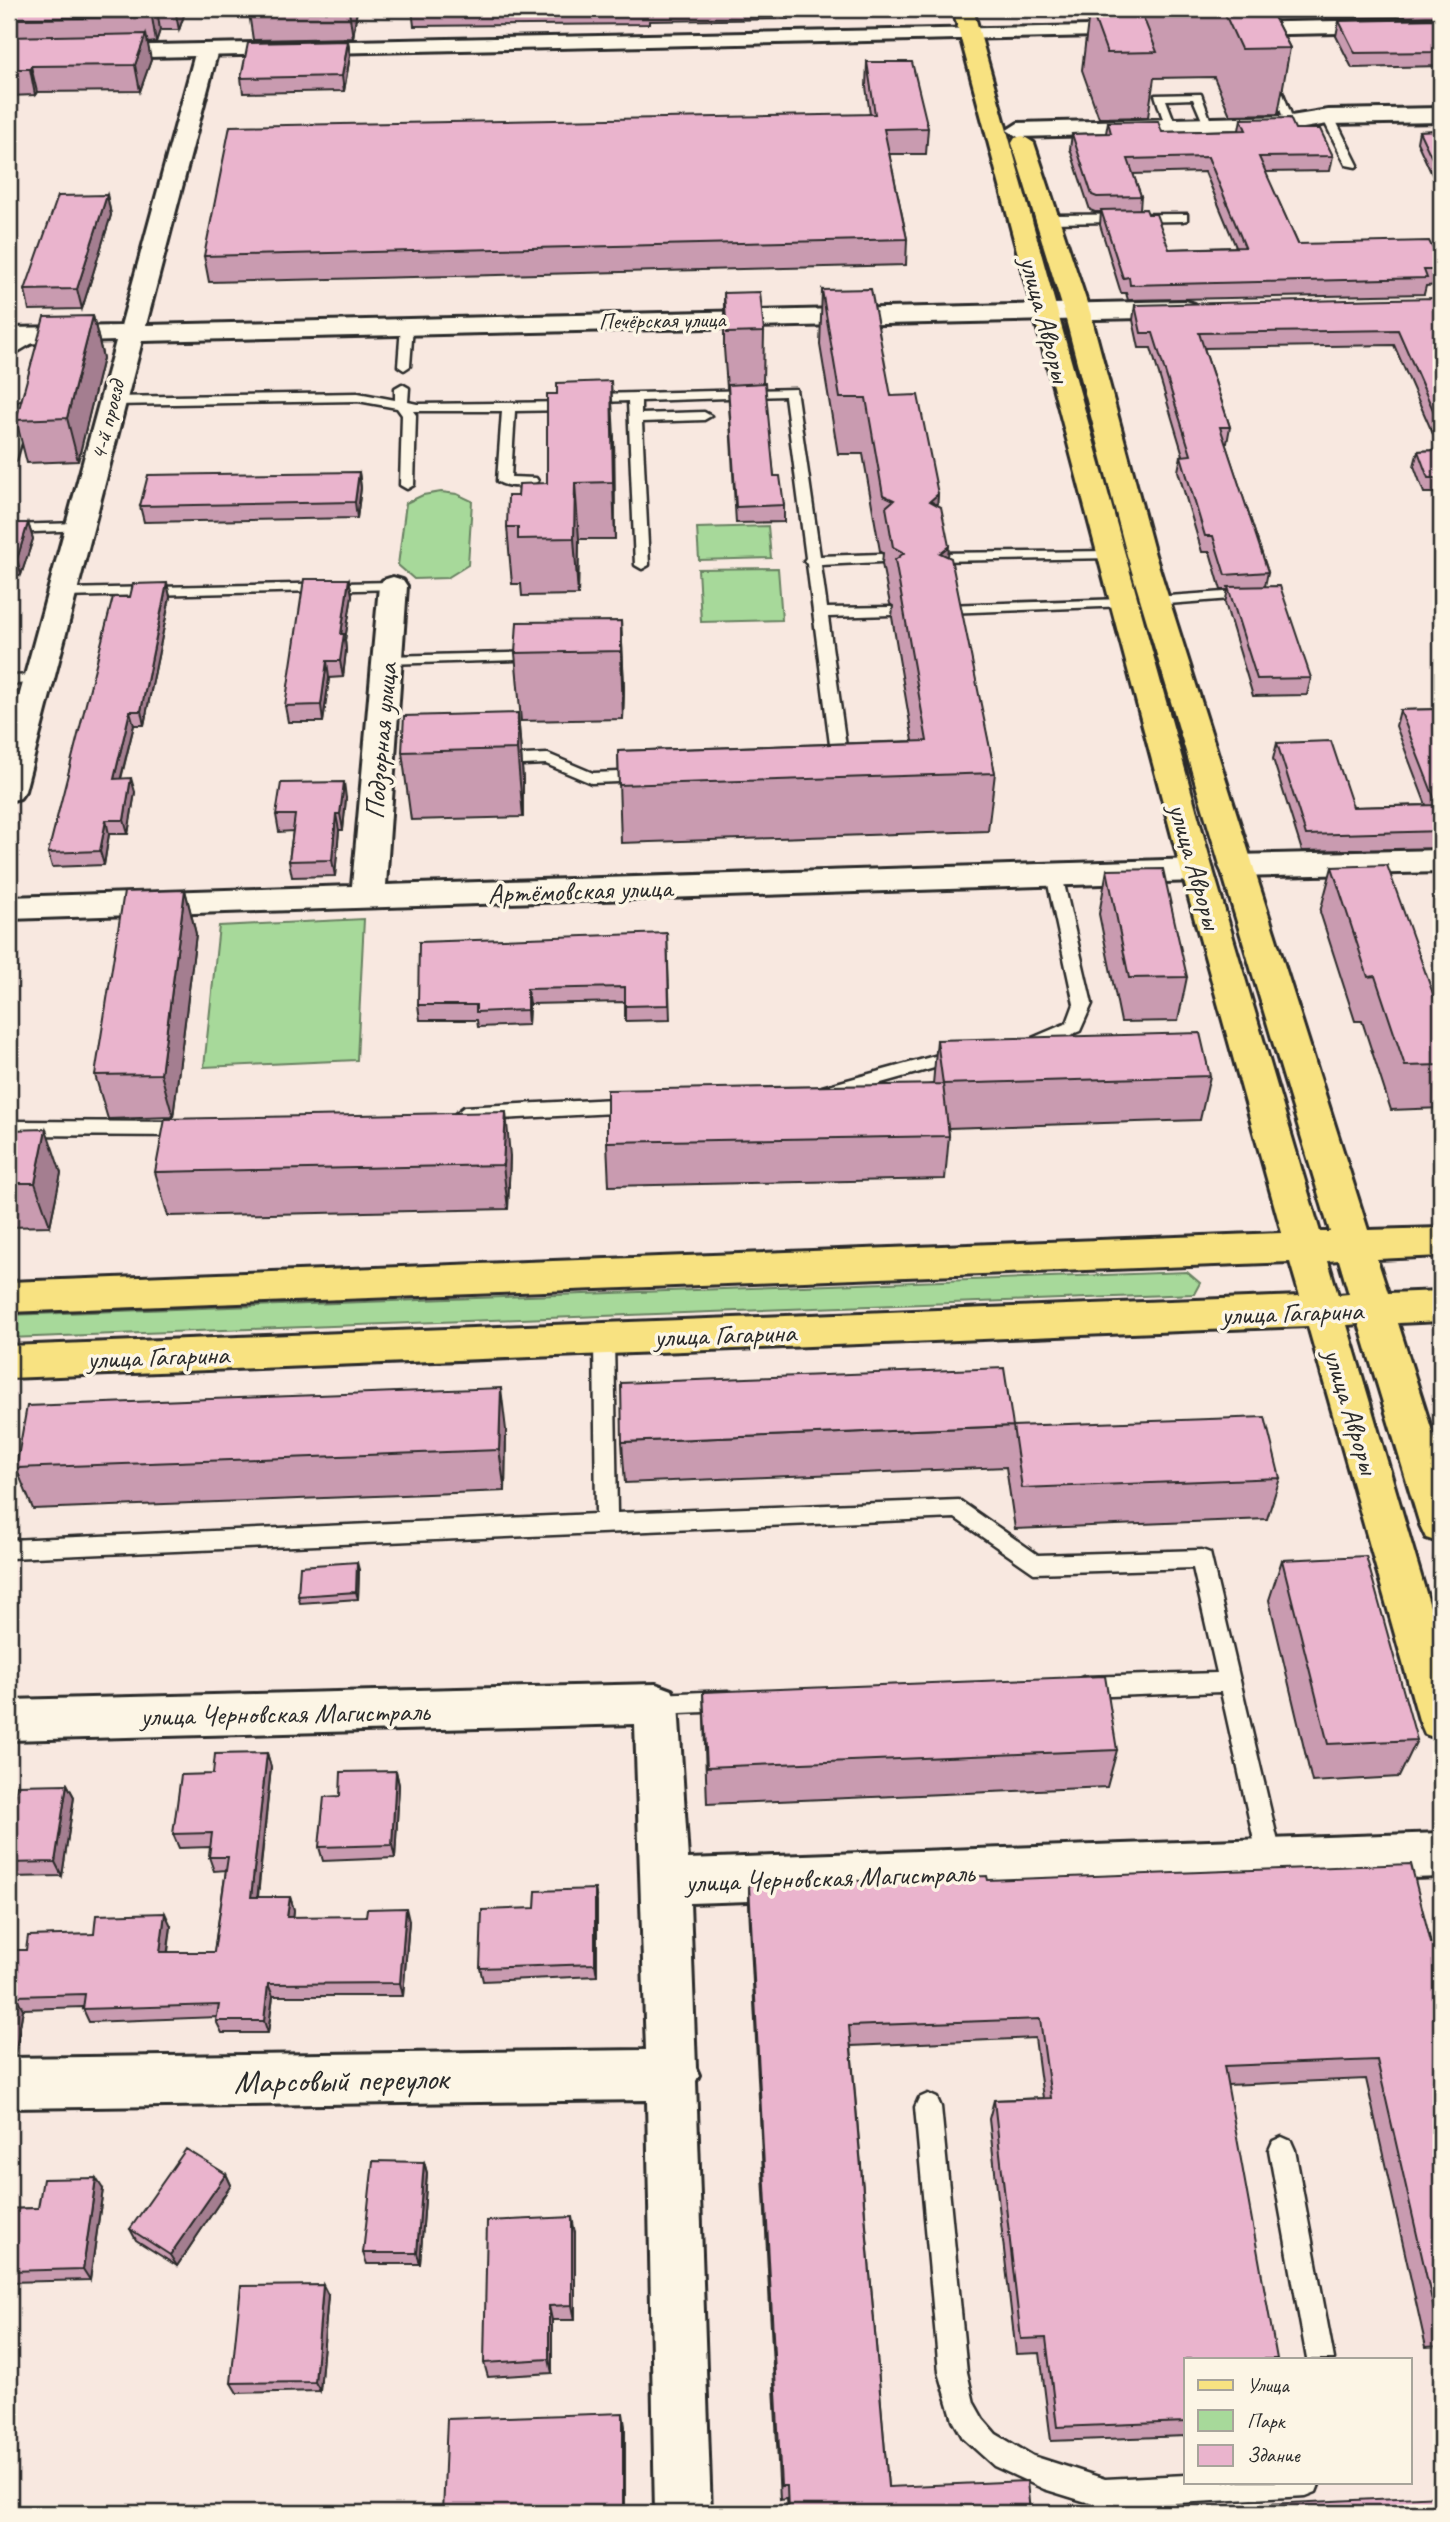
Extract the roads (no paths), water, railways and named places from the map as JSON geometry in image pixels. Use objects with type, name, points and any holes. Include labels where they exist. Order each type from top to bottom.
[{"type":"main road","name":"улица Авроры","points":[[979,23],[1018,130],[1077,312],[1155,601],[1441,1525]]},
{"type":"main road","name":"улица Авроры","points":[[979,23],[1043,312],[1197,870],[1441,1720]]},
{"type":"main road","points":[[9,1297],[1441,1242]]},
{"type":"main road","name":"улица Гагарина","points":[[9,1362],[1441,1306]]},
{"type":"street","points":[[9,54],[207,50],[979,23],[1158,31]]},
{"type":"street","points":[[1212,30],[1255,36],[1441,25]]},
{"type":"street","name":"4-й проезд","points":[[9,791],[207,50]]},
{"type":"street","points":[[1018,130],[1291,123],[1328,117],[1441,115]]},
{"type":"street","name":"Печёрская улица","points":[[9,336],[42,339],[130,333],[1204,308]]},
{"type":"street","name":"Подзорная улица","points":[[368,897],[383,765],[386,660],[393,586]]},
{"type":"street","points":[[1235,866],[1441,861]]},
{"type":"street","name":"Артёмовская улица","points":[[9,908],[1197,870]]},
{"type":"street","name":"улица Черновская Магистраль","points":[[9,1720],[656,1704],[666,1882],[1441,1855]]},
{"type":"street","points":[[666,1882],[674,2076],[683,2513]]},
{"type":"street","name":"Марсовый переулок","points":[[9,2083],[674,2076]]},
{"type":"lane","points":[[1267,65],[1291,123]]},
{"type":"lane","points":[[1170,126],[1159,97],[1197,96],[1209,125]]},
{"type":"lane","points":[[1328,117],[1352,165]]},
{"type":"lane","points":[[1048,219],[1183,216]]},
{"type":"lane","points":[[404,366],[407,326]]},
{"type":"lane","points":[[9,353],[42,339]]},
{"type":"lane","points":[[9,460],[30,385]]},
{"type":"lane","points":[[402,388],[401,405],[409,415],[407,485]]},
{"type":"lane","points":[[112,401],[358,397],[401,405],[509,408],[570,406],[599,398],[791,392],[811,561],[842,769],[828,770]]},
{"type":"lane","points":[[634,397],[642,565]]},
{"type":"lane","points":[[509,408],[504,481],[531,481]]},
{"type":"lane","points":[[635,418],[704,416]]},
{"type":"lane","points":[[9,529],[80,527]]},
{"type":"lane","points":[[935,557],[1110,555]]},
{"type":"lane","points":[[811,561],[881,558]]},
{"type":"lane","points":[[63,593],[393,586]]},
{"type":"lane","points":[[1155,601],[1272,594]]},
{"type":"lane","points":[[945,609],[1124,603]]},
{"type":"lane","points":[[819,613],[891,611]]},
{"type":"lane","points":[[386,660],[566,656]]},
{"type":"lane","points":[[9,681],[39,680]]},
{"type":"lane","points":[[482,761],[548,759],[591,778],[660,775]]},
{"type":"lane","points":[[1014,1048],[1052,1038],[1074,1027],[1083,1004],[1054,875]]},
{"type":"lane","points":[[808,1095],[891,1076],[937,1059],[974,1052]]},
{"type":"lane","points":[[447,1115],[655,1103]]},
{"type":"lane","points":[[9,1128],[210,1129]]},
{"type":"lane","points":[[604,1339],[607,1522]]},
{"type":"lane","points":[[9,1549],[959,1509],[1034,1564],[1202,1559],[1271,1863]]},
{"type":"lane","points":[[1062,1688],[1229,1682]]},
{"type":"lane","points":[[656,1704],[756,1699]]},
{"type":"lane","points":[[928,2107],[953,2372],[964,2413],[991,2449],[1043,2476],[1106,2503],[1287,2484]]},
{"type":"lane","points":[[1282,2150],[1321,2358]]}]
